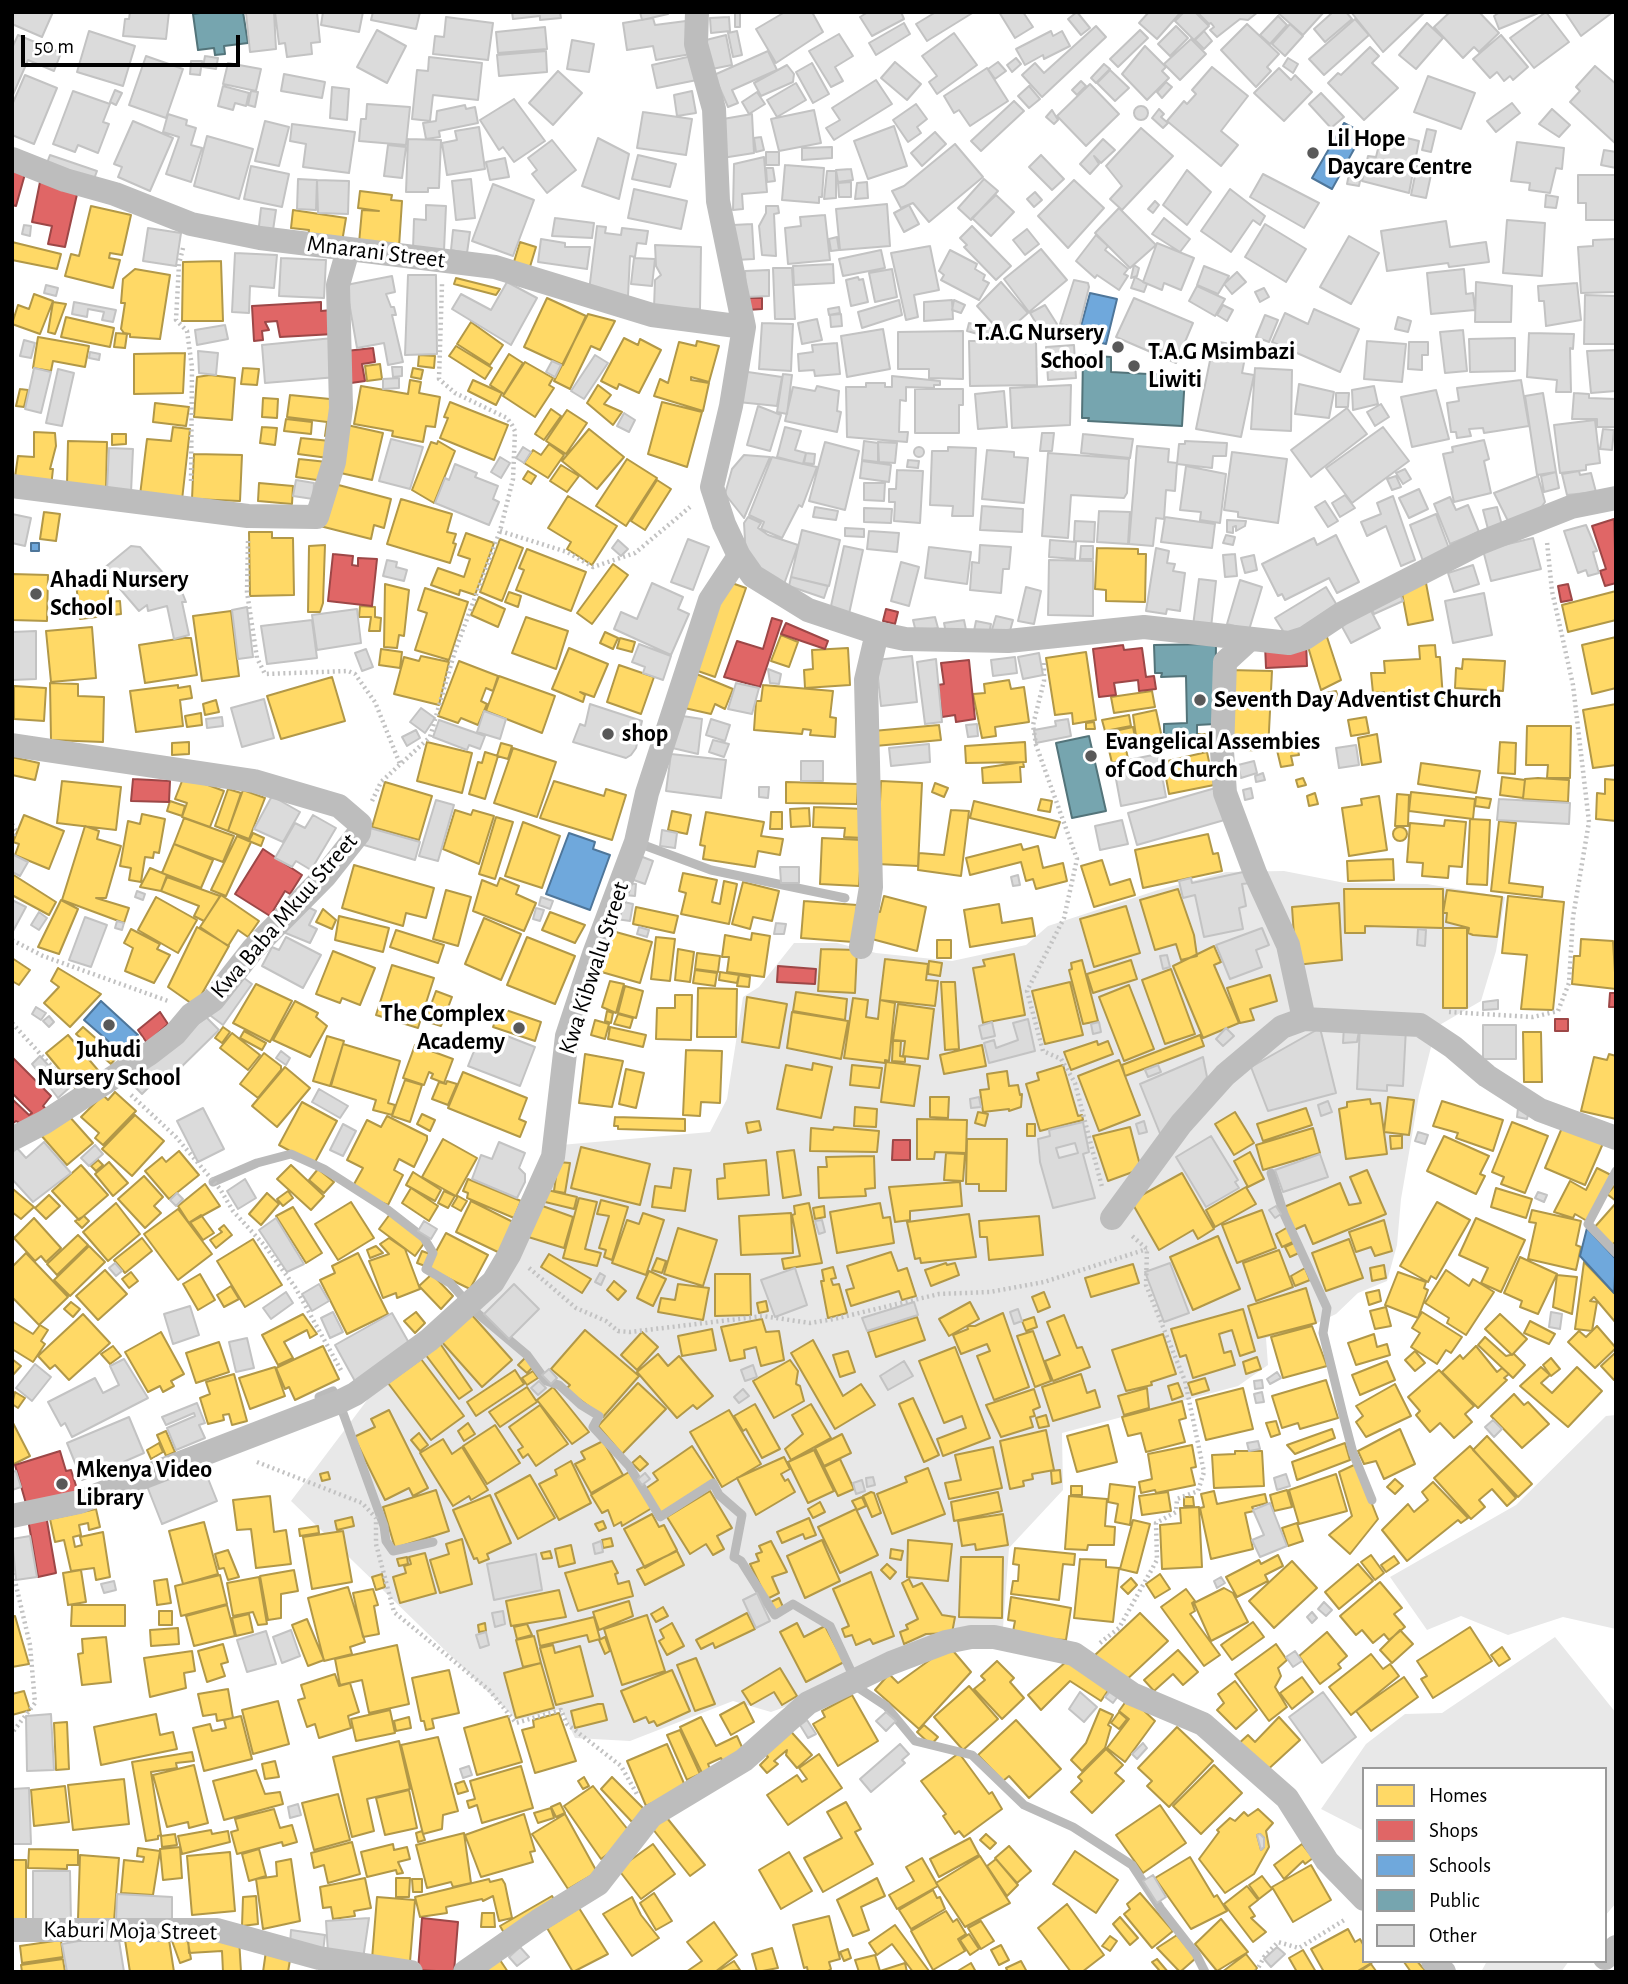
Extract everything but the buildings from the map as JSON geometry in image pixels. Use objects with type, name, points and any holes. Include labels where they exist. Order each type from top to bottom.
[{"type":"street","points":[[697,12],[696,44],[714,109],[718,201],[744,327],[731,406],[712,487],[739,556],[753,576],[807,610],[877,633],[905,639],[972,642],[1144,627],[1289,643],[1305,638],[1341,614],[1422,570],[1544,517],[1571,507],[1616,498]]},
{"type":"street","name":"Mnarani Street","points":[[12,159],[65,180],[115,194],[191,224],[260,238],[495,267],[652,315],[744,327]]},
{"type":"street","points":[[14,490],[73,491],[248,516],[311,520],[317,517],[334,462],[341,408],[338,285],[348,250]]},
{"type":"street","name":"Kwa Kibwalu Street","points":[[12,1516],[79,1502],[355,1394],[429,1340],[493,1282],[509,1255],[553,1157],[557,1101],[567,1036],[636,842],[664,739],[710,600],[739,556]]},
{"type":"street","points":[[861,947],[871,887],[866,680],[877,633]]},
{"type":"street","points":[[1249,640],[1225,662],[1222,751],[1225,793],[1255,873],[1288,945],[1304,1019]]},
{"type":"street","name":"Kwa Baba Mkuu Street","points":[[12,745],[254,781],[339,806],[360,824],[359,833],[325,876],[253,949],[213,1000],[191,1014],[175,1034],[81,1099],[12,1139]]},
{"type":"street","points":[[1112,1218],[1181,1124],[1226,1075],[1282,1027],[1304,1019],[1420,1025],[1453,1047],[1486,1076],[1540,1110],[1611,1137]]},
{"type":"street","points":[[466,1972],[598,1884],[651,1816],[744,1760],[808,1703],[914,1654],[958,1639],[994,1637],[1074,1654],[1132,1694],[1203,1724],[1287,1798],[1359,1906]]},
{"type":"street","name":"Kaburi Moja Street","points":[[12,1930],[217,1930],[319,1958],[411,1972]]},
{"type":"path","points":[[191,224],[178,264],[176,320],[187,331],[192,368],[191,508]]},
{"type":"path","points":[[360,824],[381,782],[430,737],[464,626],[500,531],[513,479],[515,432],[507,418],[455,393],[439,379],[441,282],[445,260]]},
{"type":"path","points":[[500,531],[567,552],[593,567],[635,553],[712,487]]},
{"type":"path","points":[[248,516],[247,592],[257,658],[265,674],[348,671],[355,674],[375,702],[400,764]]},
{"type":"path","points":[[1442,1012],[1533,1017],[1558,1011],[1569,983],[1573,917],[1589,822],[1573,685],[1552,590],[1544,517]]},
{"type":"path","points":[[1041,637],[1045,670],[1033,725],[1035,745],[1077,859],[1064,918],[1027,991],[1043,1052],[1061,1059],[1075,1083],[1112,1218],[1147,1249]]},
{"type":"path","points":[[12,824],[16,831],[12,838]]},
{"type":"path","points":[[12,940],[43,956],[148,992],[191,1014]]},
{"type":"path","points":[[12,1023],[81,1099]]},
{"type":"path","points":[[114,1076],[144,1109],[176,1137],[220,1189],[233,1211],[265,1246],[295,1287],[355,1394]]},
{"type":"path","points":[[509,1255],[534,1271],[576,1308],[606,1321],[618,1331],[630,1332],[763,1316],[810,1323],[939,1294],[990,1292],[1044,1282],[1147,1249]]},
{"type":"path","points":[[1074,1654],[1098,1644],[1119,1628],[1157,1560],[1156,1523],[1176,1512],[1177,1499],[1198,1491],[1204,1472],[1185,1381],[1146,1285],[1147,1249]]},
{"type":"path","points":[[216,1450],[287,1471],[362,1503],[376,1518],[376,1544],[394,1612],[489,1690],[516,1723],[561,1710],[567,1724],[621,1766],[651,1816]]},
{"type":"path","points":[[12,1568],[30,1645],[35,1703],[12,1733]]},
{"type":"path","points":[[1256,1972],[1264,1957],[1278,1942],[1299,1948],[1359,1906]]},
{"type":"shaded area","points":[[1284,871],[1345,883],[1427,884],[1505,897],[1496,951],[1481,1001],[1436,1027],[1419,1095],[1401,1199],[1397,1245],[1387,1281],[1358,1293],[1336,1314],[1315,1324],[1266,1338],[1268,1365],[1238,1386],[1062,1433],[1063,1490],[1009,1548],[1003,1628],[771,1712],[733,1701],[630,1741],[575,1738],[561,1709],[517,1720],[291,1501],[380,1383],[499,1277],[549,1146],[710,1132],[727,1099],[743,997],[759,987],[794,943],[837,943],[876,953],[952,961],[1026,945],[1048,926],[1158,890],[1226,872]]},
{"type":"shaded area","points":[[1616,1415],[1616,1629],[1563,1617],[1508,1635],[1461,1616],[1427,1630],[1390,1577],[1516,1505],[1606,1416]]},
{"type":"shaded area","points":[[1555,1637],[1616,1713],[1616,1903],[1607,1914],[1607,1767],[1362,1767],[1362,1830],[1321,1809],[1366,1744],[1405,1714],[1442,1713]]},
{"type":"shaded area","points":[[1486,1963],[1568,1963],[1561,1972],[1481,1972]]},
{"type":"waterway","points":[[638,843],[711,870],[845,898]]},
{"type":"waterway","points":[[213,1182],[257,1163],[291,1154],[324,1169],[388,1210],[424,1238],[433,1253],[426,1269],[450,1283],[477,1313],[527,1355],[546,1381],[559,1385],[581,1405],[599,1416],[593,1427],[629,1466],[660,1517],[713,1483],[719,1495],[742,1515],[734,1557],[741,1561],[775,1615],[793,1604],[830,1626],[856,1682],[854,1685],[886,1706],[915,1741],[972,1755],[1024,1805],[1073,1827],[1132,1865],[1161,1909],[1196,1954],[1205,1972]]},
{"type":"waterway","points":[[1616,1171],[1588,1224],[1616,1253]]},
{"type":"waterway","points":[[1271,1173],[1284,1214],[1327,1308],[1323,1333],[1353,1453],[1372,1500]]},
{"type":"waterway","points":[[319,1397],[333,1391],[339,1402],[384,1526],[386,1541],[393,1551],[433,1542]]},
{"type":"place","name":"Lil Hope Daycare Centre","points":[[1313,153]]},
{"type":"place","name":"T.A.G Nursery School","points":[[1118,347]]},
{"type":"place","name":"T.A.G Msimbazi Liwiti","points":[[1134,366]]},
{"type":"place","name":"Ahadi Nursery School","points":[[36,594]]},
{"type":"place","name":"Seventh Day Adventist Church","points":[[1200,700]]},
{"type":"place","name":"shop","points":[[608,734]]},
{"type":"place","name":"Evangelical Assembies of God Church","points":[[1091,756]]},
{"type":"place","name":"Juhudi Nursery School","points":[[109,1025]]},
{"type":"place","name":"The Complex Academy","points":[[519,1028]]},
{"type":"place","name":"Mkenya Video Library","points":[[62,1484]]}]
